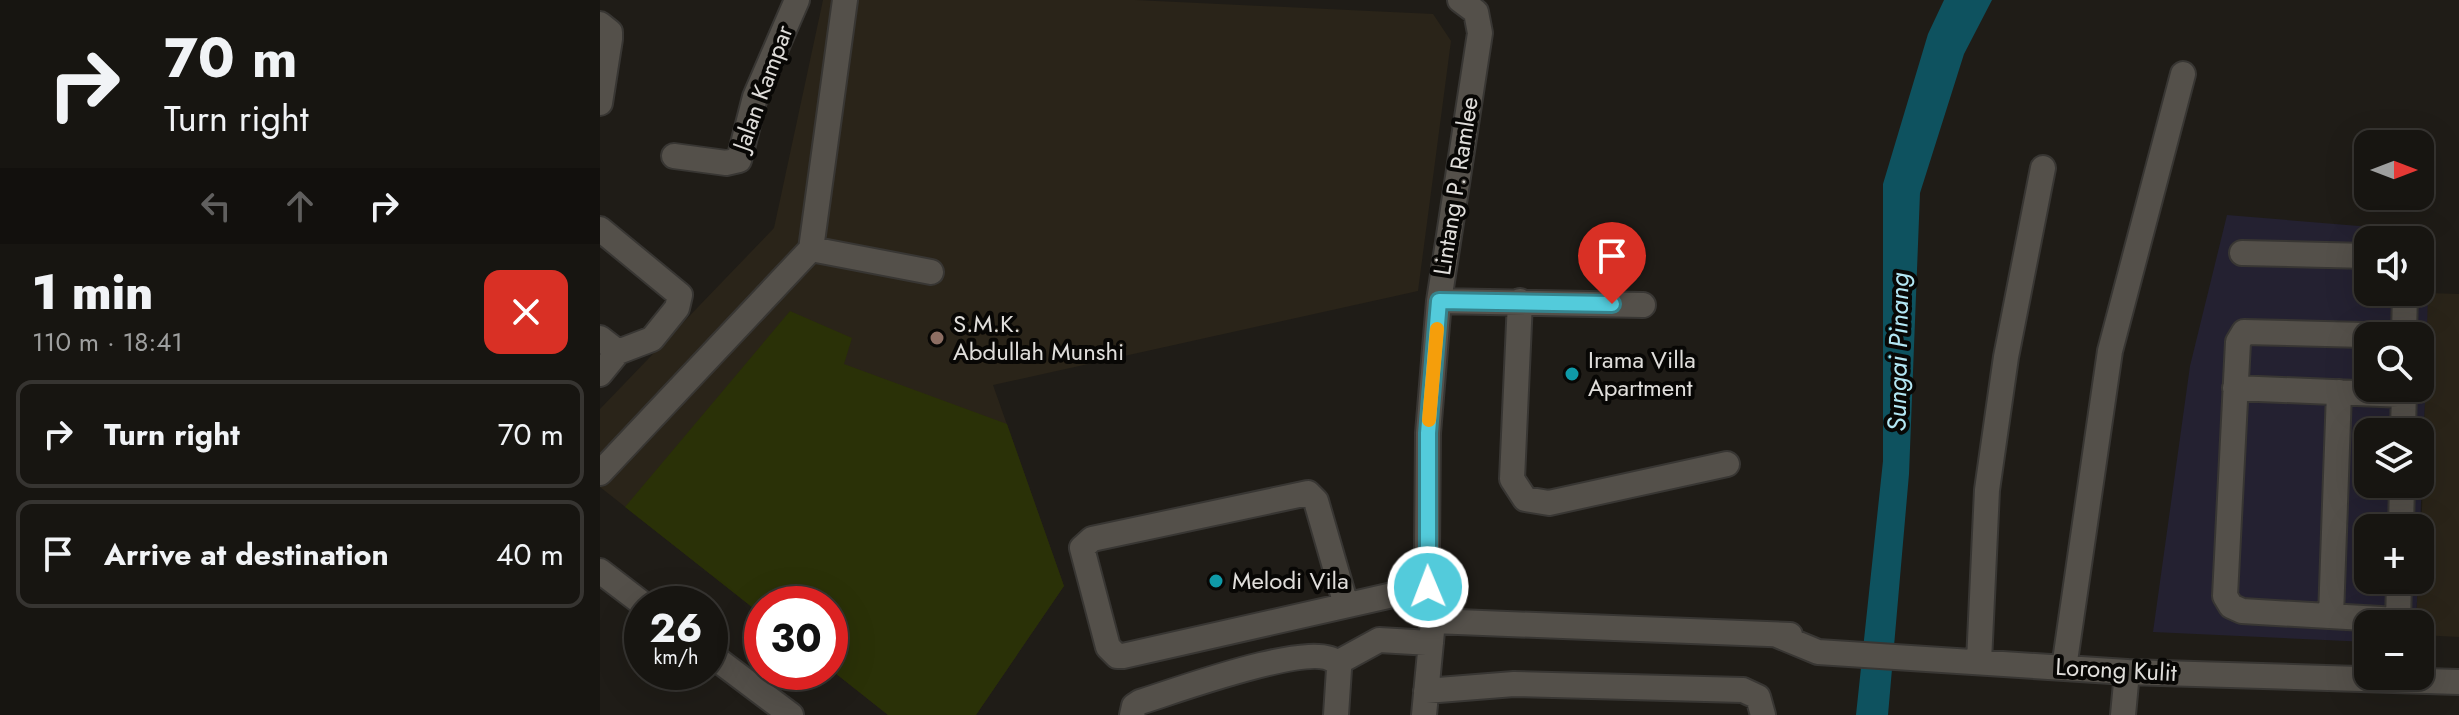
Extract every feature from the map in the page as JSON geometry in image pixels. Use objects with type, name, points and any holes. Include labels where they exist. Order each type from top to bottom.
[{"type":"street","name":"Jalan Kampar","points":[[674,156],[726,163],[739,160],[755,97],[797,0]]},
{"type":"street","points":[[600,473],[811,249],[845,0]]},
{"type":"street","name":"Lintang P. Ramlee","points":[[1425,703],[1432,632],[1428,587],[1428,433],[1439,301],[1480,33],[1473,4]]},
{"type":"street","points":[[600,24],[610,32],[600,103]]},
{"type":"street","points":[[2064,668],[2110,351],[2183,74]]},
{"type":"street","points":[[1979,662],[1987,490],[2006,357],[2043,168]]},
{"type":"street","points":[[600,229],[680,295],[677,308],[652,339],[609,345],[600,374]]},
{"type":"street","points":[[811,249],[931,272]]},
{"type":"street","points":[[2242,253],[2354,256]]},
{"type":"street","points":[[1439,301],[1643,305]]},
{"type":"street","points":[[1520,301],[1512,479],[1525,499],[1549,503],[1727,464]]},
{"type":"street","points":[[2354,335],[2244,332],[2238,342],[2225,596],[2231,606],[2242,611],[2354,618]]},
{"type":"street","points":[[2235,388],[2354,392]]},
{"type":"street","points":[[2331,616],[2339,392]]},
{"type":"street","points":[[1346,605],[1316,501],[1308,493],[1092,539],[1082,548],[1108,647],[1117,656],[1428,587]]},
{"type":"street","points":[[600,571],[624,589]]},
{"type":"street","name":"Lorong Kulit","points":[[1337,663],[1379,640],[1432,632],[1777,635],[1914,658],[2127,672],[2354,677]]},
{"type":"street","points":[[1132,715],[1134,706],[1140,702],[1287,657],[1326,656],[1337,663],[1336,715]]},
{"type":"street","points":[[728,668],[791,715]]},
{"type":"street","points":[[2123,715],[2127,672]]},
{"type":"street","name":"Lorong Kulit","points":[[2434,680],[2459,682]]},
{"type":"street","points":[[1425,703],[1514,684],[1743,690],[1758,697],[1763,715]]},
{"type":"shaded area","name":"S.M.K. Abdullah Munshi","points":[[823,0],[1135,0],[1433,14],[1451,41],[1418,291],[993,385],[1064,586],[976,715],[888,715],[848,683],[848,586],[744,586],[744,601],[600,487],[600,409],[774,228]]},
{"type":"shaded area","points":[[2227,215],[2360,226],[2354,226],[2354,306],[2429,306],[2428,322],[2354,322],[2354,402],[2425,402],[2424,418],[2354,418],[2354,498],[2421,498],[2421,514],[2354,514],[2354,594],[2417,594],[2417,610],[2354,610],[2354,641],[2153,632],[2190,366]]},
{"type":"shaded area","points":[[2434,293],[2459,294],[2459,637],[2434,636],[2434,610],[2417,610],[2417,594],[2434,594],[2434,514],[2422,514],[2422,498],[2434,498],[2434,418],[2425,418],[2425,402],[2434,402],[2434,322],[2427,322],[2428,306],[2434,306]]},
{"type":"green space","points":[[790,311],[852,338],[844,364],[1007,424],[1064,586],[976,715],[888,715],[848,683],[848,586],[744,586],[744,601],[625,507]]},
{"type":"water","name":"Sungai Pinang","points":[[1944,0],[1992,0],[1964,54],[1920,193],[1909,474],[1888,715],[1856,715],[1883,461],[1883,184],[1928,34]]},
{"type":"slow traffic","points":[[1429,420],[1437,329]]},
{"type":"place","name":"S.M.K. Abdullah Munshi","points":[[937,338]]},
{"type":"place","name":"Irama Villa Apartment","points":[[1572,374]]},
{"type":"place","name":"Melodi Vila","points":[[1216,581]]},
{"type":"route","points":[[1428,587],[1428,433],[1439,301],[1612,304]]}]
